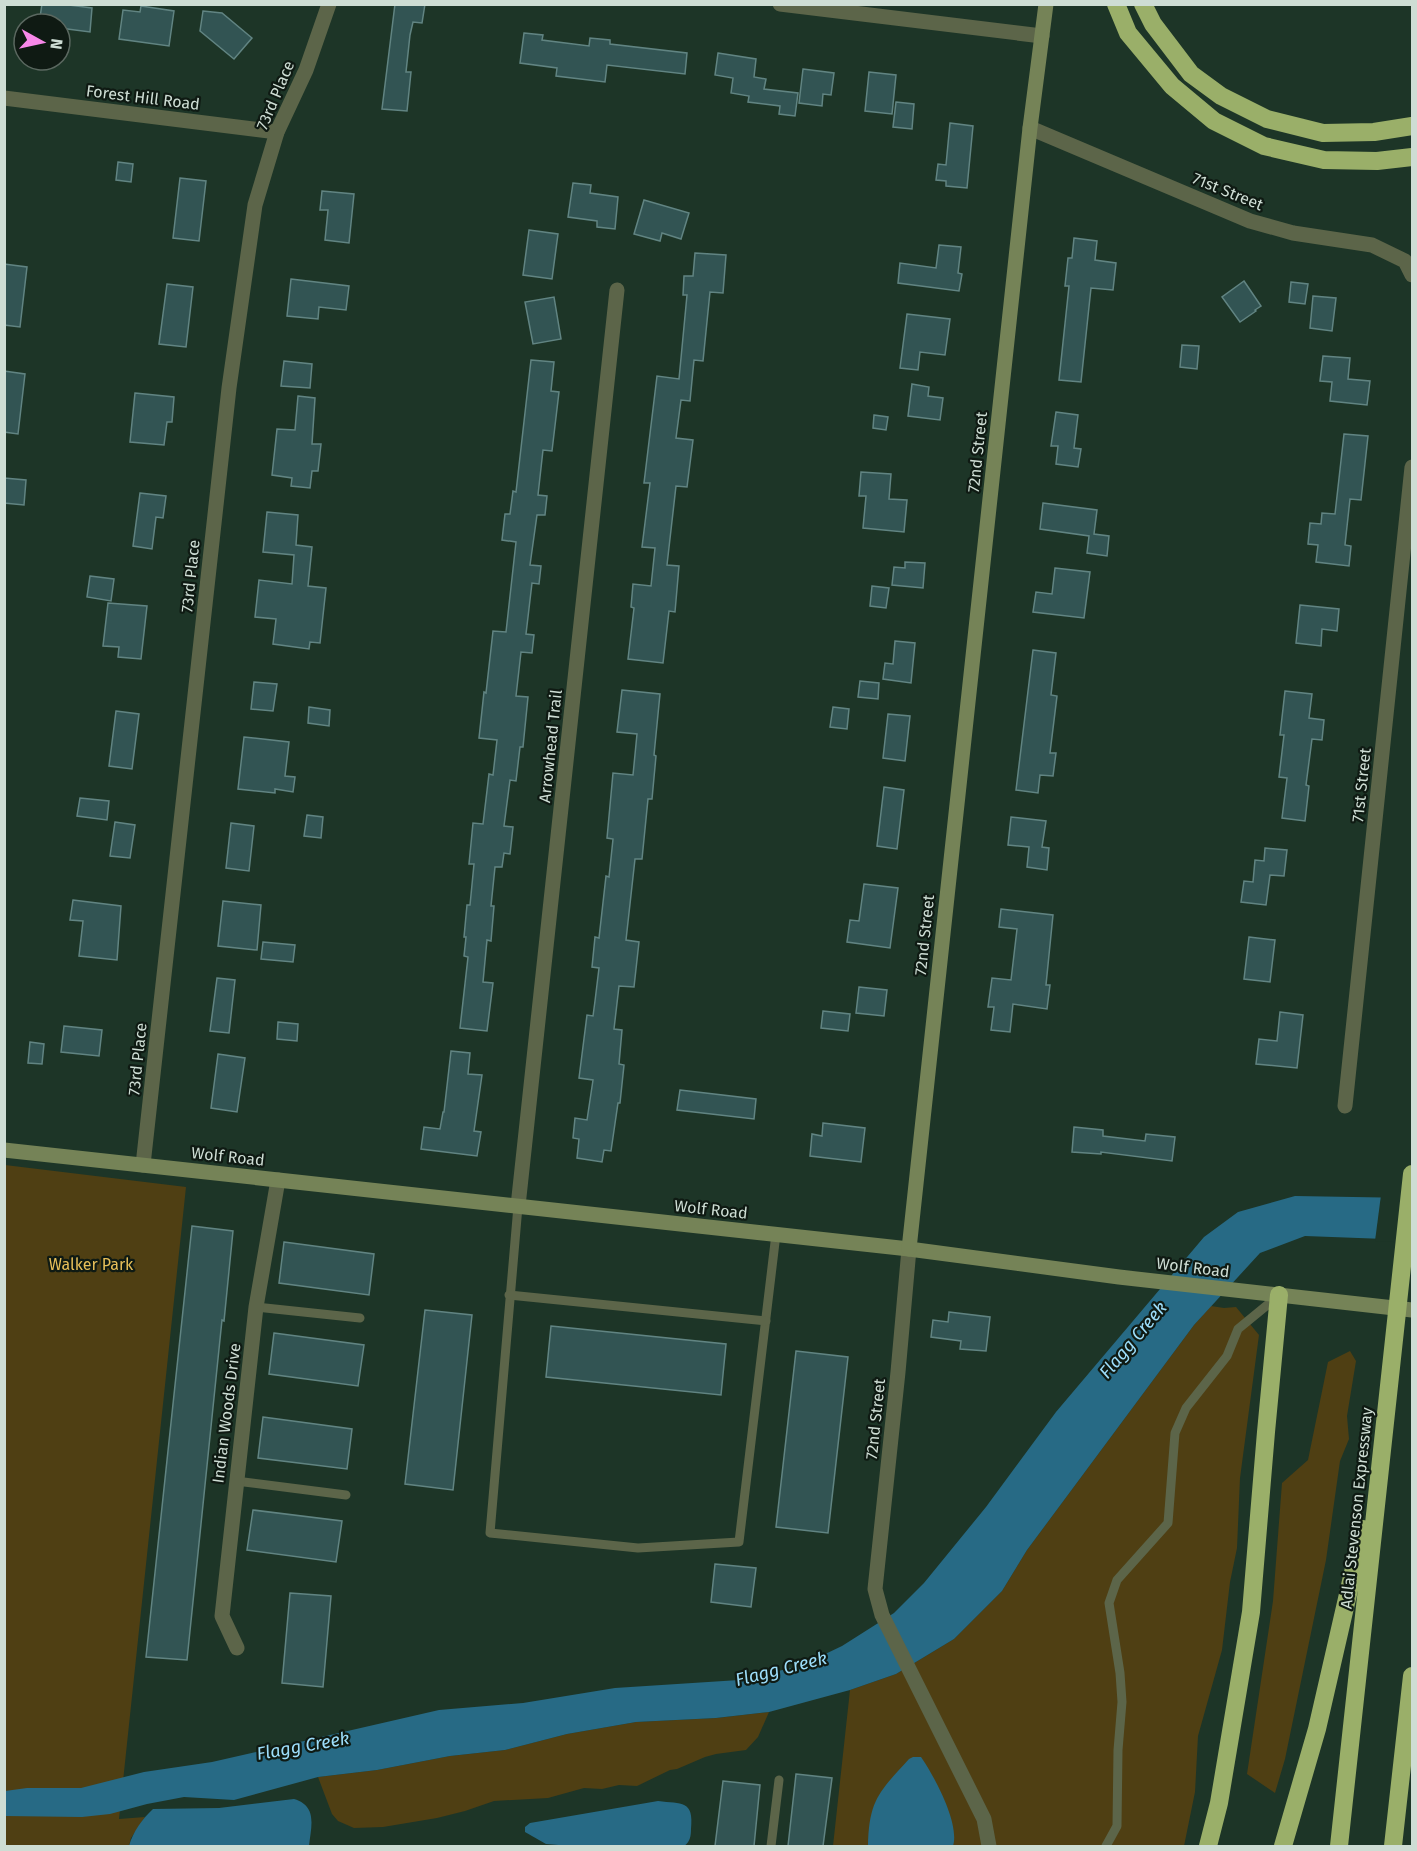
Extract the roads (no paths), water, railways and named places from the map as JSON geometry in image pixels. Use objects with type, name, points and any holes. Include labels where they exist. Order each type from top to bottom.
[{"type":"highway","points":[[1116,4],[1128,33],[1172,86],[1214,121],[1264,146],[1324,160],[1377,161],[1413,157]]},
{"type":"highway","points":[[1143,4],[1153,24],[1191,74],[1221,96],[1267,119],[1323,133],[1374,132],[1413,126]]},
{"type":"highway","name":"Adlai Stevenson Expressway","points":[[1339,1846],[1413,1174]]},
{"type":"highway","points":[[1208,1846],[1219,1803],[1251,1612],[1279,1295]]},
{"type":"highway","points":[[1283,1846],[1317,1730],[1382,1448]]},
{"type":"highway","points":[[1394,1846],[1413,1676]]},
{"type":"street","name":"73rd Place","points":[[143,1165],[229,388],[255,205],[277,132],[306,70],[329,4]]},
{"type":"street","points":[[780,4],[1042,36]]},
{"type":"street","name":"72nd Street","points":[[989,1846],[984,1819],[882,1615],[875,1589],[909,1249],[1030,128],[1046,4]]},
{"type":"street","name":"Forest Hill Road","points":[[4,98],[277,132]]},
{"type":"street","name":"71st Street","points":[[1030,128],[1250,221],[1293,232],[1372,245],[1405,261],[1413,275]]},
{"type":"street","name":"Arrowhead Trail","points":[[518,1206],[617,290]]},
{"type":"street","name":"71st Street","points":[[1345,1106],[1413,467]]},
{"type":"street","name":"Wolf Road","points":[[4,1150],[909,1249],[1247,1292],[1413,1310]]},
{"type":"street","name":"Indian Woods Drive","points":[[237,1648],[222,1616],[256,1306],[278,1180]]},
{"type":"lane","points":[[518,1206],[490,1533],[638,1548],[739,1542],[776,1234]]},
{"type":"lane","points":[[509,1295],[766,1321]]},
{"type":"lane","points":[[1106,1846],[1117,1826],[1118,1750],[1122,1702],[1109,1603],[1116,1580],[1168,1522],[1175,1433],[1186,1408],[1227,1356],[1238,1329],[1279,1295]]},
{"type":"lane","points":[[256,1306],[360,1318]]},
{"type":"lane","points":[[236,1480],[346,1495]]},
{"type":"lane","points":[[771,1846],[778,1780]]},
{"type":"water","name":"Flagg Creek","points":[[1295,1196],[1412,1198],[1412,1240],[1305,1236],[1260,1253],[1194,1325],[1027,1550],[1002,1591],[954,1639],[896,1674],[850,1690],[769,1712],[716,1718],[636,1722],[567,1734],[505,1750],[450,1756],[377,1770],[318,1777],[234,1800],[184,1797],[110,1814],[82,1817],[5,1816],[5,1791],[27,1788],[81,1788],[144,1772],[212,1762],[439,1710],[523,1703],[615,1688],[739,1680],[800,1666],[842,1646],[894,1613],[924,1583],[986,1507],[1056,1412],[1204,1237],[1238,1212]]},
{"type":"water","points":[[913,1757],[921,1757],[945,1801],[953,1826],[953,1846],[868,1846],[871,1818],[878,1798],[890,1780]]},
{"type":"water","points":[[294,1799],[302,1802],[310,1812],[309,1846],[129,1846],[138,1826],[153,1809],[219,1808]]},
{"type":"water","points":[[658,1801],[685,1805],[688,1808],[691,1834],[684,1846],[546,1844],[525,1832],[525,1827],[530,1823]]},
{"type":"park label","name":"Walker Park","points":[[91,1264]]}]
